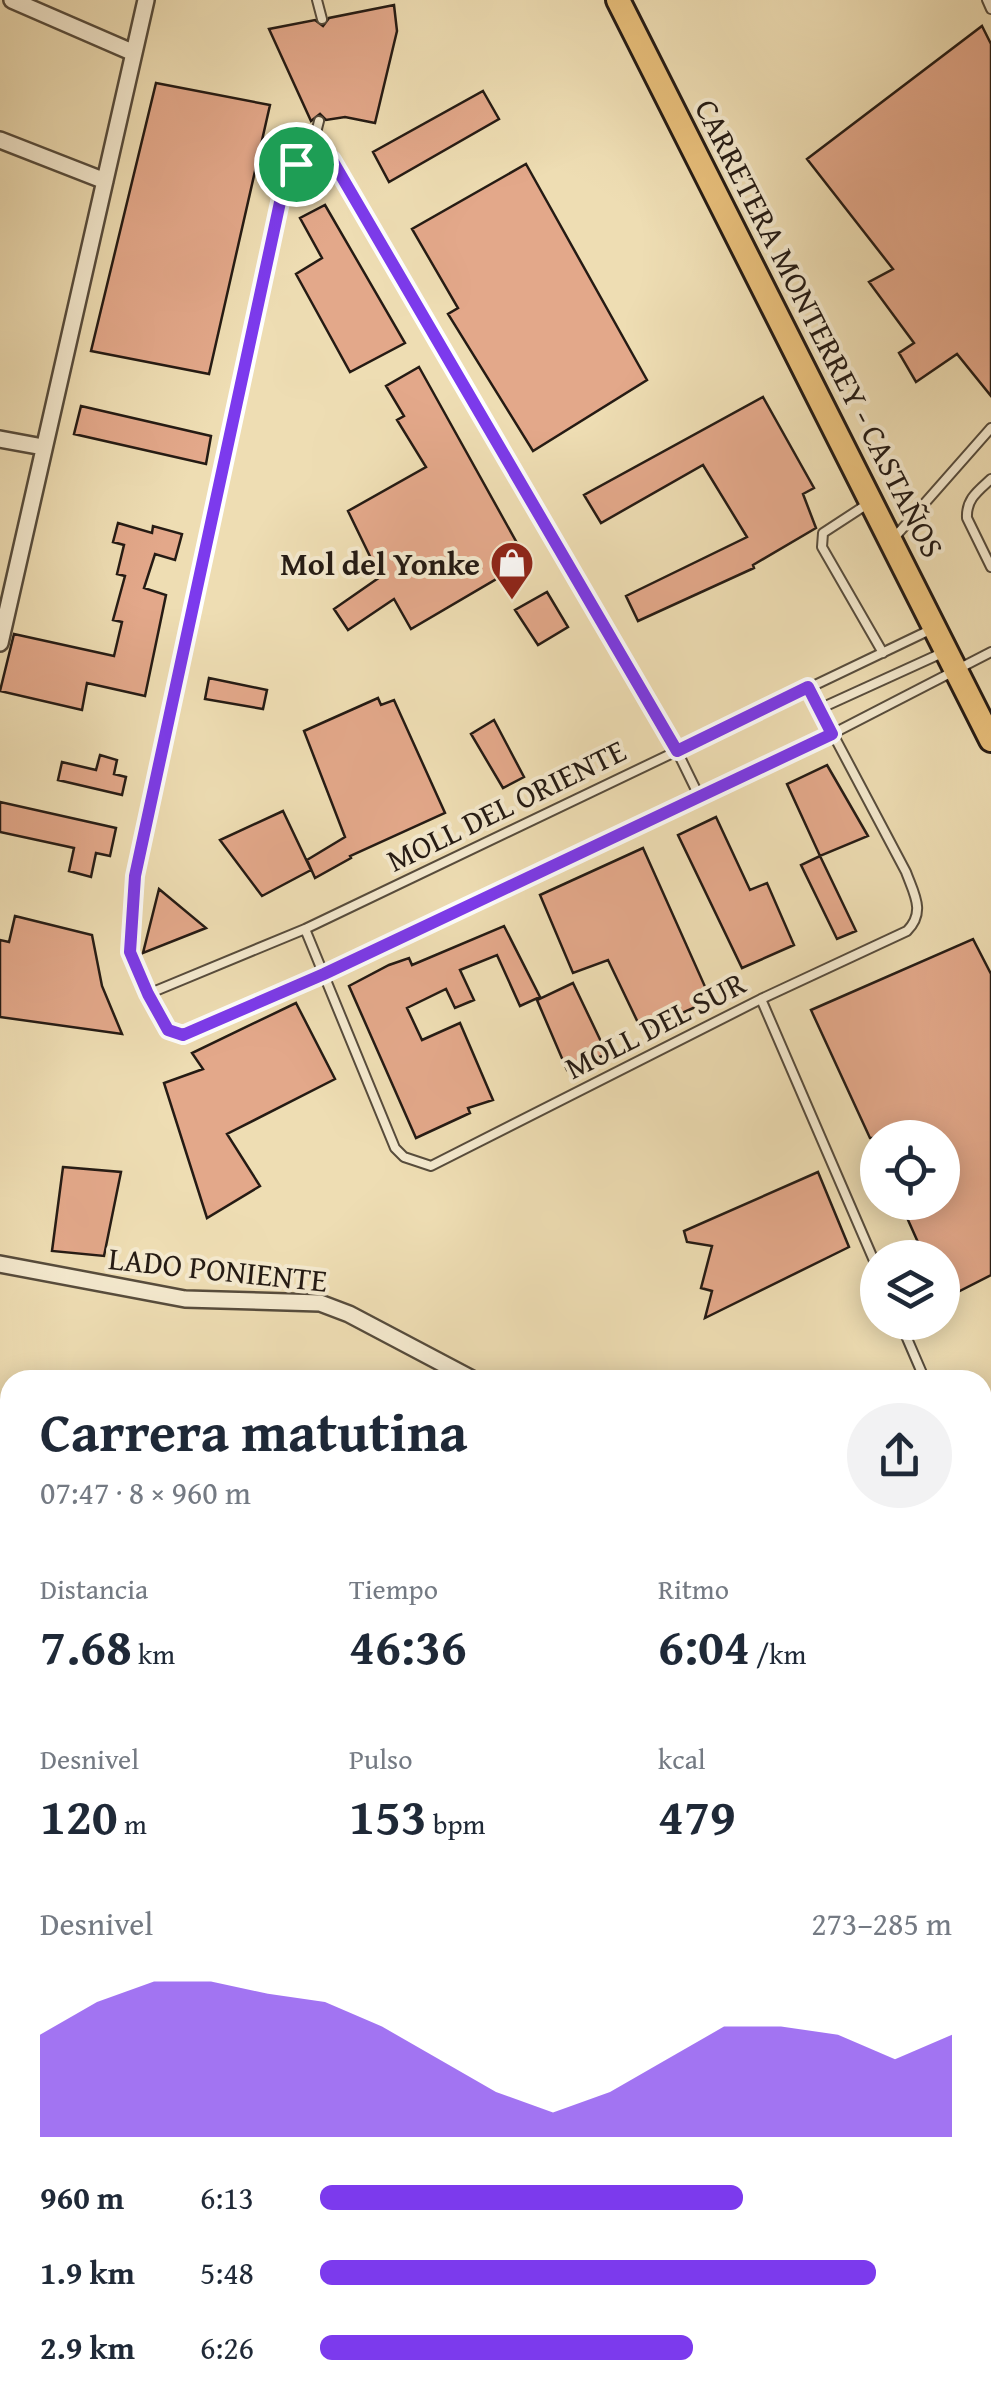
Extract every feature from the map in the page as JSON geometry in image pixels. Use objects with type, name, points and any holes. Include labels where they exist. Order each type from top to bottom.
[{"type":"main road","name":"CARRETERA MONTERREY - CASTAÑOS","points":[[618,0],[870,502],[958,672],[985,712],[991,739]]},
{"type":"street","points":[[12,0],[134,53]]},
{"type":"street","points":[[0,643],[146,0]]},
{"type":"street","points":[[0,140],[105,182]]},
{"type":"street","points":[[0,439],[43,447]]},
{"type":"street","name":"LADO PONIENTE","points":[[0,1264],[185,1298],[320,1303],[349,1314],[455,1370]]},
{"type":"lane","points":[[317,0],[322,19]]},
{"type":"lane","points":[[987,0],[991,8]]},
{"type":"lane","points":[[310,156],[319,121]]},
{"type":"lane","points":[[699,796],[677,751],[332,160],[310,156],[296,164],[285,179],[135,876],[130,952],[168,1030],[183,1035],[324,974],[832,734],[991,652]]},
{"type":"lane","points":[[891,542],[991,428]]},
{"type":"lane","points":[[991,478],[972,496],[966,510],[991,567]]},
{"type":"lane","points":[[870,502],[823,534],[822,546],[883,653]]},
{"type":"lane","name":"MOLL DEL ORIENTE","points":[[148,994],[305,929],[936,627]]},
{"type":"lane","points":[[819,709],[947,650]]},
{"type":"lane","name":"MOLL DEL SUR","points":[[305,929],[395,1148],[404,1158],[430,1166],[907,931],[918,915],[918,904],[906,872],[808,687]]},
{"type":"lane","points":[[761,1000],[865,1240]]},
{"type":"lane","points":[[908,1340],[921,1370]]},
{"type":"building","points":[[394,5],[397,31],[375,123],[345,117],[326,120],[320,114],[311,121],[269,29],[315,20],[323,26],[329,18]]},
{"type":"building","points":[[982,26],[991,44],[991,396],[957,354],[916,382],[899,353],[914,343],[869,282],[893,269],[807,159]]},
{"type":"building","points":[[156,83],[270,105],[209,374],[91,351]]},
{"type":"building","points":[[483,91],[499,119],[389,182],[373,152]]},
{"type":"building","points":[[526,164],[647,380],[533,451],[448,314],[458,308],[412,229]]},
{"type":"building","points":[[325,205],[405,343],[350,372],[296,274],[322,258],[300,218]]},
{"type":"building","points":[[419,367],[527,561],[411,629],[394,599],[348,630],[334,609],[380,577],[348,511],[426,467],[397,420],[404,416],[386,386]]},
{"type":"building","points":[[763,397],[814,488],[803,494],[816,528],[753,565],[754,568],[638,621],[626,596],[747,537],[703,465],[601,523],[584,495]]},
{"type":"building","points":[[81,406],[211,436],[206,464],[74,434]]},
{"type":"building","points":[[118,523],[152,533],[153,526],[182,534],[175,560],[155,554],[144,588],[166,595],[145,696],[87,683],[82,710],[0,691],[14,634],[114,656],[122,622],[113,620],[125,576],[117,574],[124,545],[113,542]]},
{"type":"building","points":[[547,592],[568,627],[538,645],[515,610]]},
{"type":"building","points":[[209,678],[267,690],[263,709],[205,699]]},
{"type":"building","points":[[378,698],[381,705],[394,700],[445,813],[350,856],[315,878],[307,860],[345,837],[304,731]]},
{"type":"building","points":[[494,720],[524,777],[503,788],[471,734]]},
{"type":"building","points":[[100,755],[117,760],[114,774],[126,777],[122,795],[58,780],[62,762],[96,770]]},
{"type":"building","points":[[827,765],[868,836],[820,856],[787,784]]},
{"type":"building","points":[[0,802],[116,828],[110,856],[96,853],[91,877],[69,871],[74,848],[0,832]]},
{"type":"building","points":[[283,811],[311,870],[262,896],[220,840]]},
{"type":"building","points":[[716,817],[750,890],[767,883],[794,945],[742,968],[678,835]]},
{"type":"building","points":[[643,848],[711,1000],[642,1031],[608,960],[573,973],[540,895]]},
{"type":"building","points":[[820,856],[856,931],[837,939],[801,865]]},
{"type":"building","points":[[159,889],[206,928],[143,953]]},
{"type":"building","points":[[15,916],[92,935],[102,986],[122,1034],[0,1017],[0,940],[9,942]]},
{"type":"building","points":[[504,926],[540,997],[520,1006],[497,955],[460,970],[474,1000],[455,1008],[446,989],[407,1008],[422,1040],[460,1023],[493,1100],[468,1108],[470,1113],[416,1138],[349,986],[389,965],[409,958],[412,965]]},
{"type":"building","points":[[973,939],[991,974],[991,1275],[960,1291],[960,1240],[917,1240],[908,1220],[960,1220],[960,1120],[862,1120],[811,1010]]},
{"type":"building","points":[[573,983],[607,1054],[567,1070],[537,1000]]},
{"type":"building","points":[[296,1003],[335,1079],[227,1134],[260,1186],[207,1218],[164,1083],[203,1069],[192,1053]]},
{"type":"building","points":[[63,1167],[121,1172],[104,1256],[52,1251]]},
{"type":"building","points":[[818,1172],[849,1247],[705,1318],[712,1291],[701,1288],[712,1246],[687,1242],[684,1231]]},
{"type":"place","name":"Mol del Yonke","points":[[512,601]]},
{"type":"route","points":[[310,156],[332,160],[677,751],[808,687],[832,734],[324,974],[183,1035],[168,1030],[136,968],[130,952],[130,914],[285,179],[296,164],[310,156]]}]
